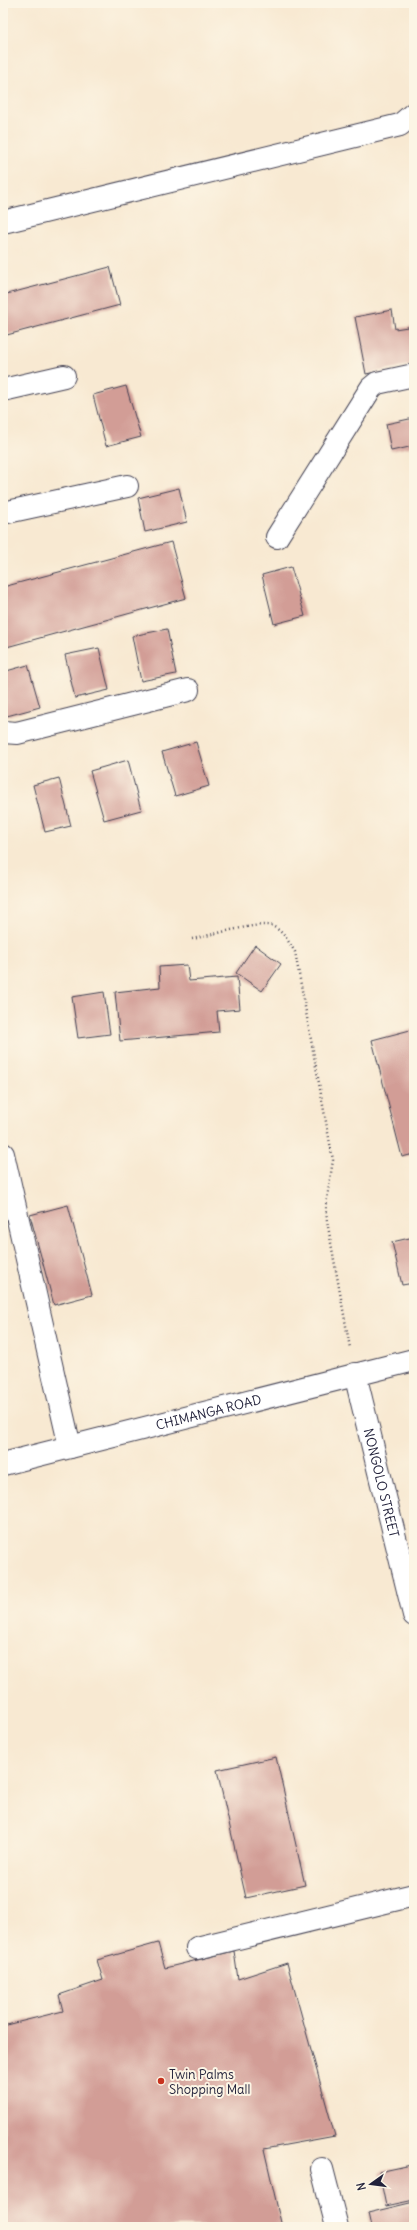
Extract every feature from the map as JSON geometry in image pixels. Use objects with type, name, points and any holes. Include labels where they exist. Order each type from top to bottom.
[{"type":"street","points":[[3,222],[400,125],[414,113]]},
{"type":"street","points":[[277,537],[371,388],[377,384],[414,375]]},
{"type":"street","points":[[3,390],[64,376]]},
{"type":"street","points":[[3,513],[127,486]]},
{"type":"street","points":[[3,732],[17,733],[188,690]]},
{"type":"street","points":[[3,1154],[70,1447]]},
{"type":"street","name":"CHIMANGA ROAD","points":[[3,1464],[414,1360]]},
{"type":"street","name":"NONGOLO STREET","points":[[354,1374],[414,1615]]},
{"type":"street","points":[[197,1948],[414,1895]]},
{"type":"street","points":[[322,2169],[337,2227]]},
{"type":"path","points":[[192,939],[252,926],[272,926],[286,936],[295,952],[333,1160],[326,1205],[327,1222],[354,1374]]},
{"type":"building","points":[[110,267],[120,305],[3,336],[3,295]]},
{"type":"building","points":[[392,310],[395,329],[414,326],[414,364],[366,374],[355,317]]},
{"type":"building","points":[[126,386],[141,437],[106,446],[93,395]]},
{"type":"building","points":[[414,418],[414,446],[391,451],[386,424]]},
{"type":"building","points":[[179,488],[187,522],[145,532],[138,498]]},
{"type":"building","points":[[171,542],[186,598],[3,648],[3,587]]},
{"type":"building","points":[[291,567],[305,616],[274,624],[262,575]]},
{"type":"building","points":[[167,629],[176,674],[141,681],[132,636]]},
{"type":"building","points":[[99,648],[109,690],[75,698],[65,655]]},
{"type":"building","points":[[28,665],[40,707],[7,716],[3,703],[3,672]]},
{"type":"building","points":[[196,742],[209,786],[175,796],[162,752]]},
{"type":"building","points":[[128,760],[141,810],[104,820],[90,771]]},
{"type":"building","points":[[59,778],[71,826],[45,832],[33,785]]},
{"type":"building","points":[[255,945],[281,964],[262,991],[236,973]]},
{"type":"building","points":[[187,965],[189,981],[237,977],[240,1009],[217,1011],[219,1032],[120,1041],[115,992],[160,987],[159,967]]},
{"type":"building","points":[[104,992],[110,1034],[78,1038],[72,997]]},
{"type":"building","points":[[414,1029],[414,1154],[402,1157],[372,1040]]},
{"type":"building","points":[[68,1205],[92,1295],[54,1305],[30,1215]]},
{"type":"building","points":[[414,1237],[414,1283],[402,1285],[392,1242]]},
{"type":"building","points":[[276,1757],[305,1885],[246,1898],[217,1770]]},
{"type":"building","name":"Twin Palms Shopping Mall","points":[[158,1943],[165,1968],[234,1951],[238,1979],[287,1963],[335,2136],[264,2149],[282,2227],[3,2227],[3,2026],[63,2011],[59,1995],[103,1980],[97,1960]]},
{"type":"building","points":[[411,2165],[414,2180],[414,2200],[386,2206],[379,2172]]},
{"type":"building","points":[[414,2202],[414,2227],[371,2227],[368,2213]]},
{"type":"place","name":"Twin Palms Shopping Mall","points":[[161,2081]]}]
